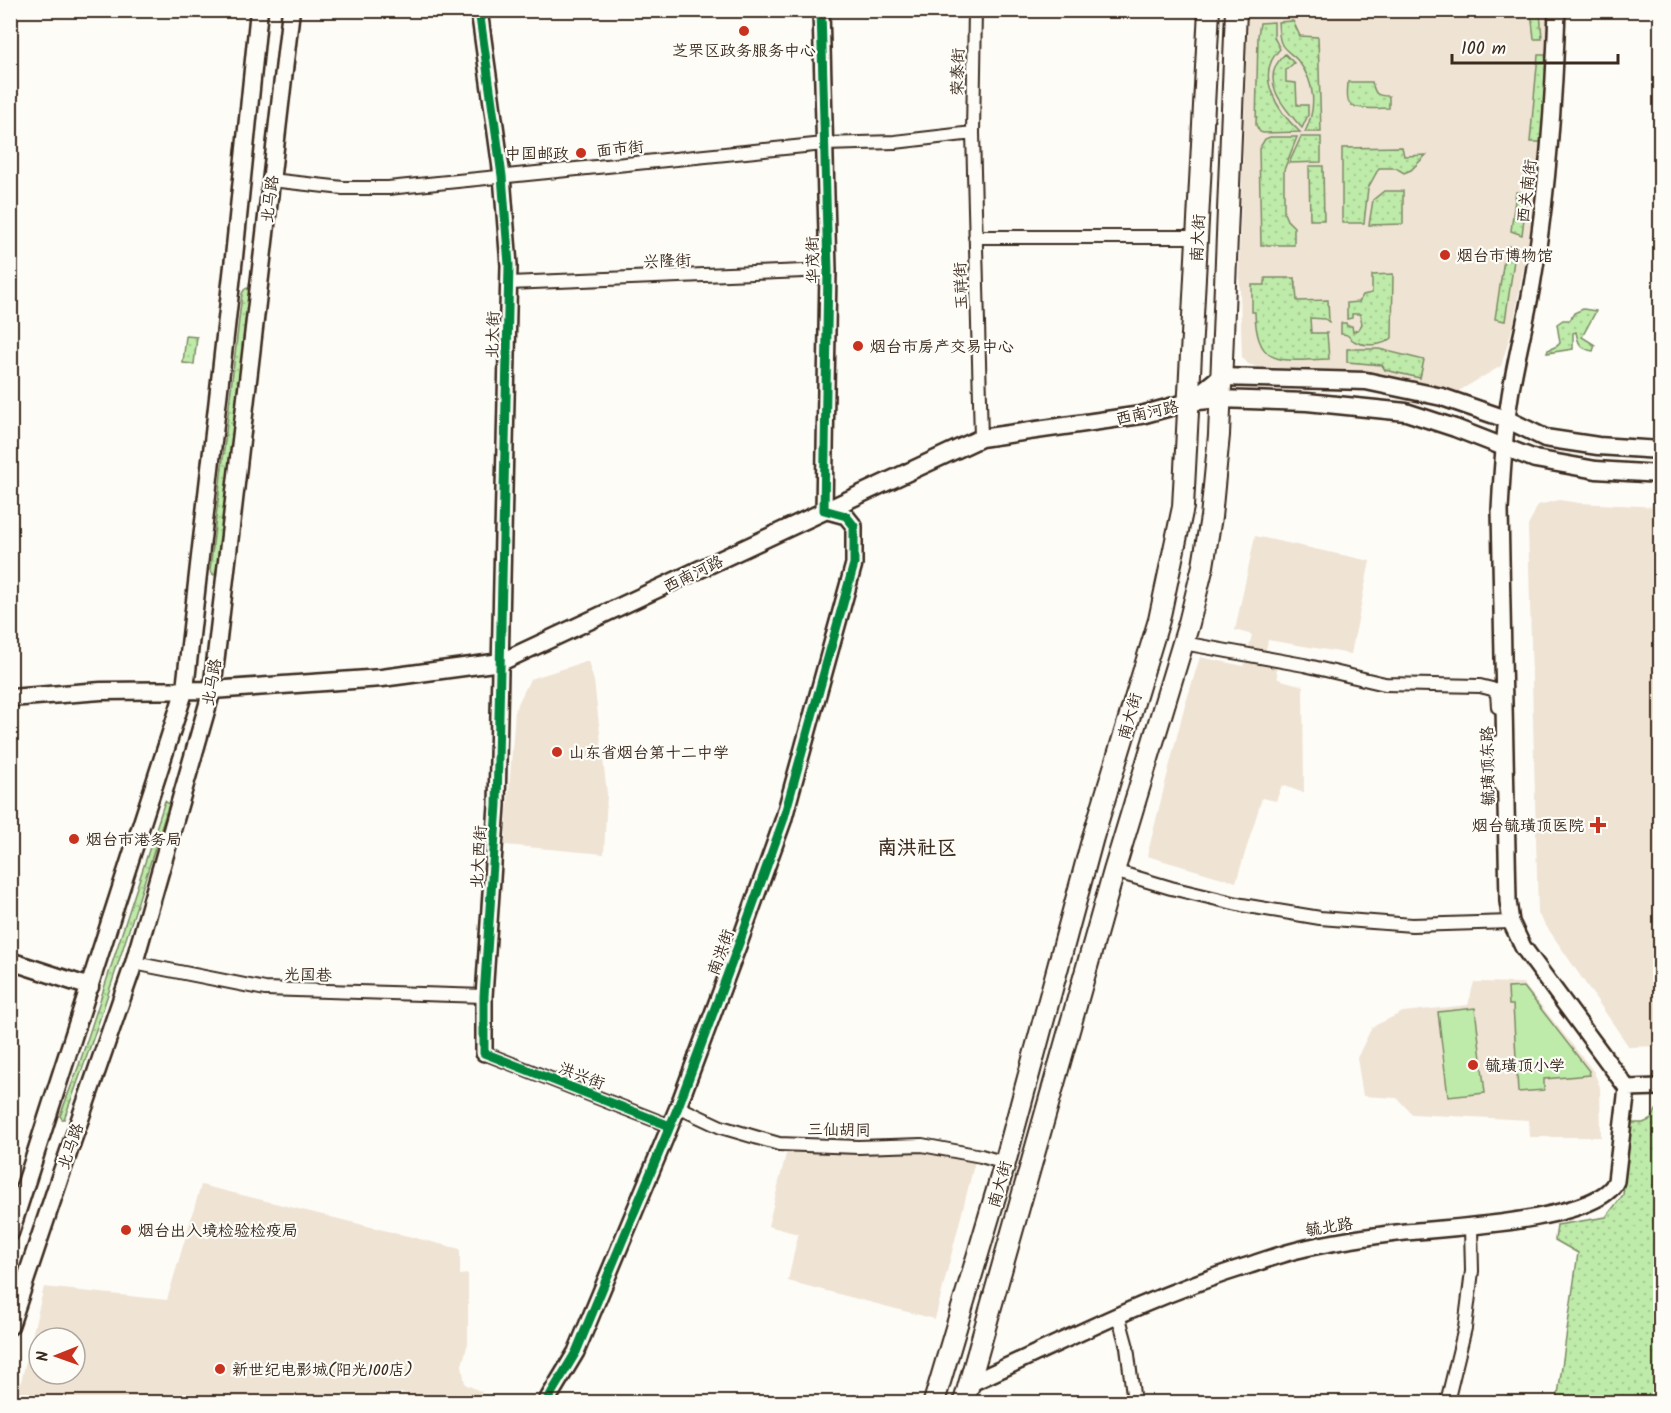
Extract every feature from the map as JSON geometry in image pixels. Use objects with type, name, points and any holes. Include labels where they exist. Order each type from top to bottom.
[{"type":"main road","name":"北马路","points":[[10,1233],[185,689],[234,257],[259,10]]},
{"type":"main road","name":"北马路","points":[[10,1326],[134,963],[212,690],[291,10]]},
{"type":"main road","name":"南大街","points":[[934,1402],[1005,1163],[1093,837],[1165,592],[1183,507],[1209,10]]},
{"type":"main road","name":"南大街","points":[[965,1396],[1114,871],[1183,643],[1203,566],[1211,517],[1219,435],[1236,10]]},
{"type":"main road","name":"西南河路","points":[[1189,402],[1220,377]]},
{"type":"main road","points":[[1220,377],[1366,381],[1442,397],[1506,419],[1545,438],[1598,446],[1660,450]]},
{"type":"main road","name":"西南河路","points":[[10,698],[101,691],[212,690],[382,678],[501,662],[981,438],[1141,415],[1189,402],[1219,399],[1318,403],[1406,412],[1535,459],[1596,470],[1660,474]]},
{"type":"main road","points":[[10,961],[90,987]]},
{"type":"main road","points":[[955,1402],[965,1396]]},
{"type":"street","name":"北大街","points":[[478,10],[501,176],[509,265],[501,662]]},
{"type":"street","name":"华茂街","points":[[821,10],[828,270],[824,510]]},
{"type":"street","name":"荣泰街","points":[[972,133],[975,10]]},
{"type":"street","name":"西关南街","points":[[1503,446],[1506,419],[1533,280],[1544,199],[1554,102],[1557,10]]},
{"type":"street","name":"面市街","points":[[272,180],[343,188],[388,188],[824,144],[895,142],[972,133]]},
{"type":"street","name":"玉祥街","points":[[972,133],[981,438]]},
{"type":"street","points":[[975,237],[1197,237]]},
{"type":"street","name":"兴隆街","points":[[509,283],[828,270]]},
{"type":"street","name":"毓璜顶东路","points":[[1503,446],[1500,510],[1506,876],[1511,922],[1523,947],[1627,1088]]},
{"type":"street","name":"南洪街","points":[[546,1402],[576,1353],[678,1107],[783,821],[854,564],[854,526],[846,516],[824,510]]},
{"type":"street","points":[[1183,643],[1304,665],[1385,684],[1480,686],[1492,689],[1497,693],[1497,769],[1505,797]]},
{"type":"street","name":"北大西街","points":[[484,1053],[484,996],[496,805],[501,662]]},
{"type":"street","points":[[1114,871],[1242,905],[1320,918],[1412,925],[1511,922]]},
{"type":"street","name":"光国巷","points":[[134,963],[265,989],[484,996]]},
{"type":"street","name":"洪兴街","points":[[484,1053],[670,1126]]},
{"type":"street","points":[[1627,1088],[1660,1087]]},
{"type":"street","name":"毓北路","points":[[965,1396],[1118,1314],[1210,1277],[1305,1248],[1405,1233],[1471,1227],[1591,1203],[1609,1191],[1616,1180],[1627,1088]]},
{"type":"street","name":"三仙胡同","points":[[678,1107],[721,1127],[779,1144],[858,1147],[922,1145],[1005,1163]]},
{"type":"street","points":[[1448,1402],[1466,1328],[1472,1271],[1471,1227]]},
{"type":"street","points":[[1118,1314],[1127,1347],[1134,1402]]},
{"type":"shaded area","points":[[1248,11],[1552,11],[1546,131],[1513,326],[1501,366],[1457,392],[1365,371],[1258,367],[1248,364],[1242,357],[1239,264]]},
{"type":"shaded area","name":"烟台毓璜顶医院","points":[[1559,500],[1660,507],[1660,1046],[1629,1047],[1538,914],[1528,526],[1538,505]]},
{"type":"shaded area","points":[[1255,536],[1370,561],[1351,654],[1268,640],[1263,664],[1276,667],[1278,679],[1303,686],[1304,793],[1282,785],[1276,801],[1262,798],[1236,882],[1147,856],[1183,712],[1200,657],[1244,666],[1252,635],[1235,630]]},
{"type":"shaded area","name":"山东省烟台第十二中学","points":[[588,661],[594,681],[607,794],[604,854],[505,845],[515,710],[530,679]]},
{"type":"shaded area","name":"毓璜顶小学","points":[[1474,982],[1523,983],[1594,1072],[1600,1087],[1601,1137],[1530,1137],[1529,1120],[1412,1114],[1397,1098],[1363,1096],[1357,1058],[1372,1027],[1403,1012],[1468,1005]]},
{"type":"shaded area","points":[[787,1150],[922,1150],[975,1161],[935,1319],[788,1281],[798,1234],[768,1226]]},
{"type":"shaded area","points":[[201,1185],[460,1249],[460,1275],[468,1274],[468,1343],[462,1365],[465,1384],[482,1392],[472,1402],[421,1402],[406,1393],[331,1395],[331,1402],[20,1402],[18,1394],[27,1357],[27,1386],[87,1386],[87,1326],[35,1326],[44,1287],[167,1300]]},
{"type":"green space","points":[[1531,11],[1540,11],[1542,39],[1534,39]]},
{"type":"green space","points":[[1293,21],[1300,36],[1318,37],[1321,132],[1305,132],[1313,105],[1311,87],[1304,70],[1280,40],[1278,22]]},
{"type":"green space","points":[[1274,22],[1274,37],[1280,49],[1272,59],[1269,82],[1277,104],[1300,132],[1263,133],[1256,125],[1260,23]]},
{"type":"green space","points":[[1285,54],[1294,63],[1286,70],[1286,82],[1296,83],[1297,105],[1308,105],[1308,115],[1302,128],[1281,102],[1273,83],[1273,73]]},
{"type":"green space","points":[[1538,55],[1547,55],[1546,99],[1541,142],[1530,142]]},
{"type":"green space","points":[[1348,82],[1372,82],[1377,94],[1389,96],[1389,108],[1351,105],[1348,98]]},
{"type":"green space","points":[[1297,137],[1284,170],[1284,213],[1294,227],[1294,245],[1261,245],[1259,149],[1265,139]]},
{"type":"green space","points":[[1301,137],[1321,137],[1321,162],[1289,163]]},
{"type":"green space","points":[[1402,147],[1404,156],[1426,155],[1411,170],[1404,173],[1396,168],[1379,168],[1368,188],[1364,223],[1342,223],[1342,148]]},
{"type":"green space","points":[[1309,166],[1323,166],[1324,220],[1310,220]]},
{"type":"green space","points":[[1384,191],[1403,191],[1403,224],[1369,225],[1373,200]]},
{"type":"green space","points":[[1516,192],[1527,193],[1522,235],[1511,231]]},
{"type":"green space","points":[[1506,246],[1516,247],[1505,321],[1495,319]]},
{"type":"green space","points":[[1393,274],[1392,338],[1384,343],[1368,345],[1358,343],[1347,335],[1341,334],[1341,323],[1352,326],[1353,332],[1362,324],[1360,314],[1352,314],[1352,318],[1347,319],[1347,303],[1359,302],[1363,295],[1372,293],[1372,275]]},
{"type":"green space","points":[[1265,278],[1295,278],[1297,301],[1328,300],[1329,322],[1325,319],[1310,318],[1311,333],[1327,333],[1329,359],[1286,360],[1275,358],[1267,353],[1257,331],[1255,312],[1252,312],[1252,285],[1265,285]]},
{"type":"green space","points":[[247,288],[249,292],[217,574],[213,575],[210,570],[242,294]]},
{"type":"green space","points":[[1583,309],[1596,311],[1582,337],[1595,345],[1593,351],[1580,345],[1576,332],[1573,333],[1573,349],[1547,353],[1560,343],[1557,324],[1563,320],[1570,320],[1574,313]]},
{"type":"green space","points":[[186,336],[197,337],[194,364],[183,363]]},
{"type":"green space","points":[[1347,349],[1379,349],[1424,360],[1420,378],[1385,370],[1382,365],[1347,362]]},
{"type":"green space","points":[[165,801],[169,804],[118,963],[64,1119],[62,1119],[60,1116],[79,1065]]},
{"type":"green space","points":[[1524,987],[1590,1075],[1544,1079],[1544,1090],[1518,1092],[1513,1005],[1509,1005],[1508,988]]},
{"type":"green space","points":[[1475,1008],[1485,1093],[1448,1097],[1438,1012]]},
{"type":"green space","points":[[1656,1110],[1660,1110],[1660,1402],[1557,1402],[1578,1253],[1555,1240],[1557,1225],[1606,1217],[1623,1195],[1630,1123],[1643,1123],[1652,1119]]},
{"type":"cycle path","points":[[479,10],[502,176],[509,265],[497,805],[484,996],[484,1053],[670,1126]]},
{"type":"cycle path","points":[[546,1402],[576,1352],[678,1107],[741,938],[783,821],[854,564],[854,526],[846,516],[824,510],[828,270],[821,10]]},
{"type":"place","name":"芝罘区政务服务中心","points":[[744,31]]},
{"type":"place","name":"中国邮政","points":[[581,153]]},
{"type":"place","name":"烟台市博物馆","points":[[1445,255]]},
{"type":"place","name":"烟台市房产交易中心","points":[[858,346]]},
{"type":"place","name":"山东省烟台第十二中学","points":[[557,752]]},
{"type":"place","name":"烟台毓璜顶医院","points":[[1598,825]]},
{"type":"place","name":"烟台市港务局","points":[[74,839]]},
{"type":"place","name":"毓璜顶小学","points":[[1473,1065]]},
{"type":"place","name":"烟台出入境检验检疫局","points":[[126,1230]]},
{"type":"place","name":"新世纪电影城(阳光100店)","points":[[220,1369]]},
{"type":"district","name":"南洪社区","points":[[917,847]]}]
